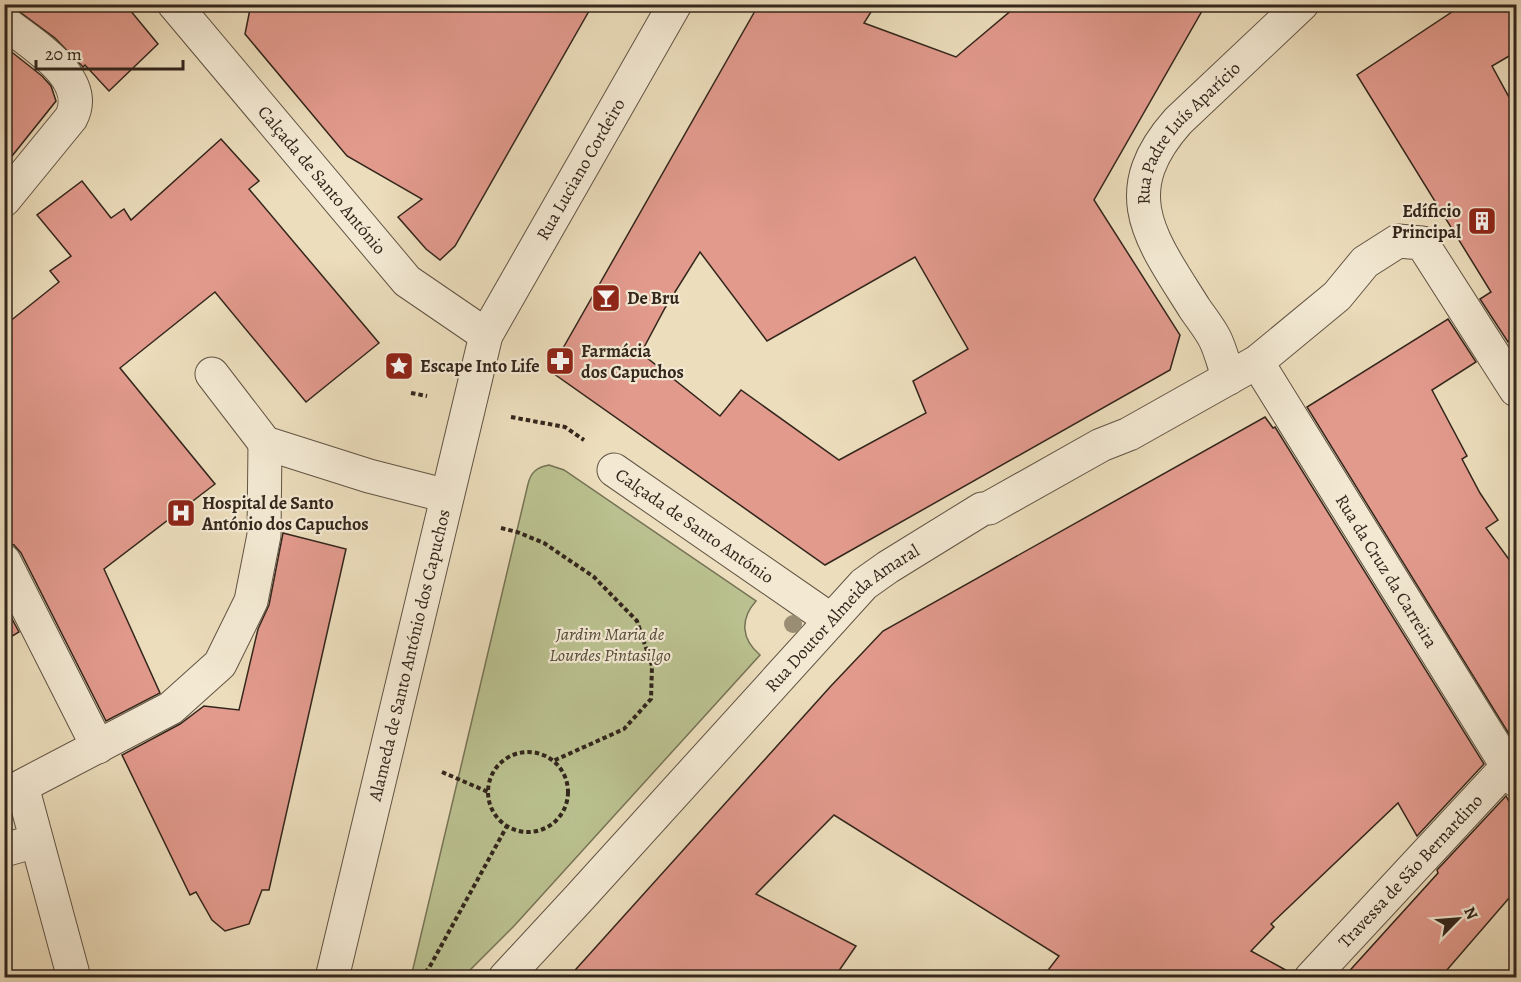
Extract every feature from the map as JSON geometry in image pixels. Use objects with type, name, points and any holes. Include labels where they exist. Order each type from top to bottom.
[{"type":"street","name":"Calçada de Santo António","points":[[174,4],[407,281],[486,335]]},
{"type":"street","name":"Rua Luciano Cordeiro","points":[[486,335],[675,4]]},
{"type":"street","name":"Rua Padre Luís Aparício","points":[[1229,378],[1215,340],[1150,234],[1144,211],[1144,186],[1150,162],[1161,140],[1178,121],[1302,4]]},
{"type":"street","points":[[4,22],[54,62],[71,82],[76,97],[71,118],[4,200]]},
{"type":"street","name":"Rua Doutor Almeida Amaral","points":[[505,978],[864,584],[982,509],[988,508],[1101,445],[1129,434],[1257,362],[1337,296],[1365,262],[1398,241],[1422,243],[1516,390]]},
{"type":"street","name":"Alameda de Santo António dos Capuchos","points":[[332,978],[486,335]]},
{"type":"street","name":"Rua da Cruz da Carreira","points":[[1257,362],[1512,773]]},
{"type":"street","points":[[212,374],[265,443],[369,476],[447,496]]},
{"type":"street","points":[[74,978],[22,786],[171,708],[220,664],[251,601],[264,535],[265,443]]},
{"type":"street","name":"Calçada de Santo António","points":[[614,470],[831,620]]},
{"type":"street","points":[[4,561],[98,747]]},
{"type":"street","name":"Travessa de São Bernardino","points":[[1311,978],[1512,773]]},
{"type":"street","points":[[4,850],[36,841]]},
{"type":"path","points":[[411,393],[427,396]]},
{"type":"path","name":"Calçada de Santo António","points":[[510,417],[566,427],[602,452],[614,470]]},
{"type":"path","points":[[501,528],[544,543],[594,577],[637,621],[652,666],[651,699],[624,729],[553,760]]},
{"type":"path","points":[[527,752],[541,754],[553,760],[567,780],[568,794],[565,807],[553,824],[533,832],[519,831],[507,826],[494,812],[488,792],[492,776],[499,764],[511,756],[527,752]]},
{"type":"path","points":[[442,772],[488,792]]},
{"type":"path","points":[[420,978],[429,968],[507,826]]},
{"type":"green space","name":"Jardim Maria de Lourdes Pintasilgo","points":[[549,465],[564,470],[756,601],[747,615],[745,629],[749,642],[760,655],[514,926],[463,977],[411,977],[528,484],[535,471]]},
{"type":"building","points":[[9,4],[125,4],[158,44],[109,91],[55,38]]},
{"type":"building","points":[[251,4],[593,4],[455,246],[440,260],[426,249],[398,217],[422,199],[347,156],[245,34]]},
{"type":"building","points":[[759,4],[876,4],[864,23],[956,57],[1019,4],[1206,4],[1094,200],[1180,335],[1170,370],[825,565],[550,371]],"holes":[[[700,252],[767,341],[915,257],[968,349],[913,381],[926,413],[839,460],[741,390],[720,416],[641,353],[665,308]]]},
{"type":"building","name":"Edíficio Principal","points":[[1464,4],[1516,4],[1516,52],[1492,66],[1516,110],[1516,337],[1508,342],[1480,299],[1491,292],[1357,75]]},
{"type":"building","points":[[4,46],[42,76],[51,86],[56,101],[4,166]]},
{"type":"building","points":[[221,139],[259,181],[249,189],[379,343],[306,402],[215,292],[120,368],[215,484],[104,569],[160,693],[106,721],[21,553],[14,545],[4,542],[4,326],[59,282],[50,271],[71,256],[37,215],[82,181],[111,218],[124,209],[131,220]]},
{"type":"building","points":[[1448,319],[1476,362],[1432,390],[1467,456],[1462,459],[1498,520],[1486,528],[1516,569],[1516,729],[1509,734],[1307,407]]},
{"type":"building","points":[[1265,417],[1273,428],[1275,427],[1484,764],[1417,836],[1398,803],[1271,924],[1274,927],[1251,951],[1293,974],[1293,978],[1042,978],[1059,956],[834,815],[756,894],[856,946],[834,978],[568,978],[883,631]]},
{"type":"building","points":[[283,533],[346,549],[269,890],[262,890],[249,924],[225,931],[212,920],[196,892],[190,895],[122,755],[180,724],[204,706],[239,710],[258,629],[269,605]]},
{"type":"building","points":[[4,604],[19,632],[4,641]]},
{"type":"building","points":[[1506,796],[1516,814],[1516,890],[1440,978],[1343,978],[1438,873],[1437,870]]},
{"type":"place","name":"Edíficio Principal","points":[[1482,221]]},
{"type":"place","name":"De Bru","points":[[606,298]]},
{"type":"place","name":"Farmácia dos Capuchos","points":[[560,361]]},
{"type":"place","name":"Escape Into Life","points":[[399,366]]},
{"type":"place","name":"Hospital de Santo António dos Capuchos","points":[[181,513]]}]
